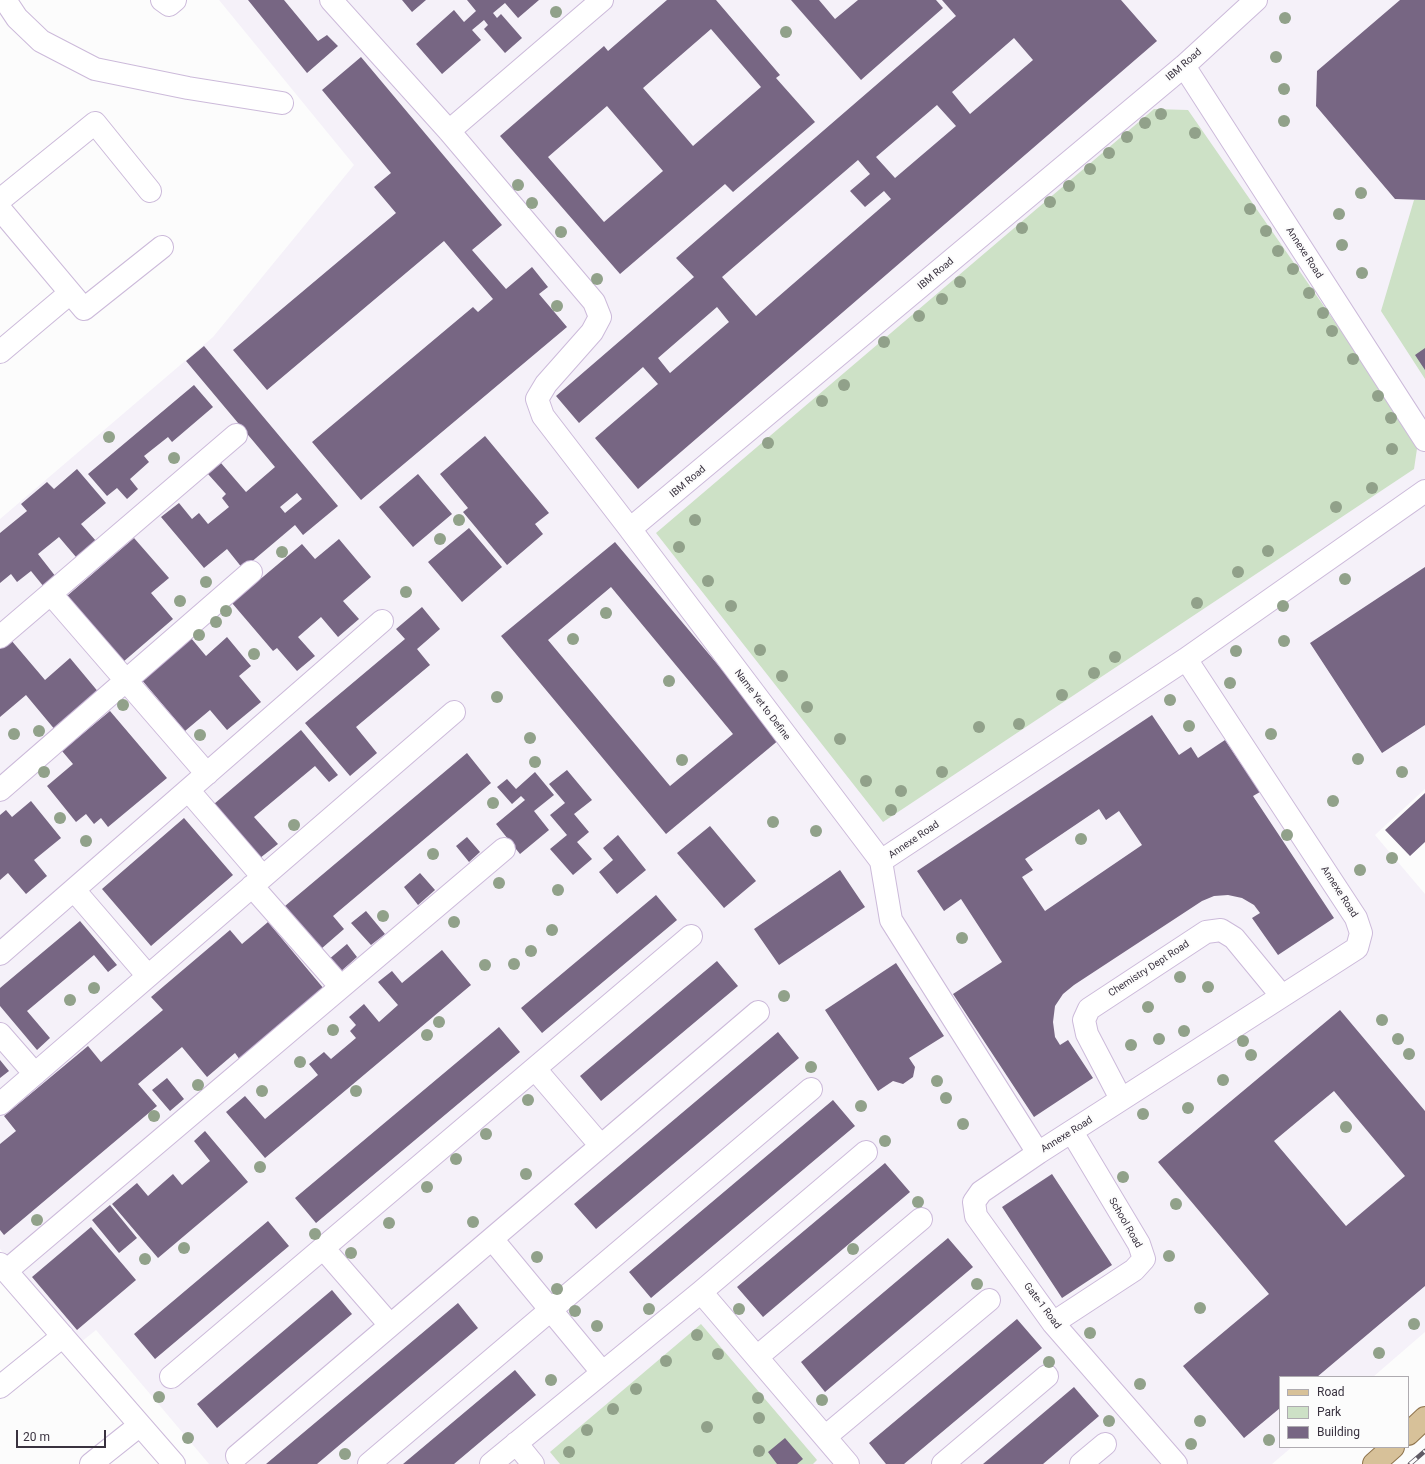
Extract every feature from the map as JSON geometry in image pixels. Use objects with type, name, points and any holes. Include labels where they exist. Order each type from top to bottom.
[{"type":"main road","points":[[1409,1433],[1425,1418]]},
{"type":"main road","points":[[1374,1464],[1392,1448]]},
{"type":"street","points":[[5,0],[17,18],[41,41],[95,69],[188,88],[282,102]]},
{"type":"street","points":[[162,0],[169,6],[175,0]]},
{"type":"street","points":[[331,0],[449,131],[594,302],[600,317],[592,332],[546,384],[537,399],[543,416],[630,529]]},
{"type":"street","points":[[449,131],[602,0]]},
{"type":"street","name":"IBM Road","points":[[630,529],[1184,66],[1256,0]]},
{"type":"street","name":"Annexe Road","points":[[1184,66],[1425,440]]},
{"type":"street","points":[[0,200],[95,123],[150,191]]},
{"type":"street","points":[[0,209],[84,309],[162,247]]},
{"type":"street","points":[[0,352],[70,293]]},
{"type":"street","points":[[0,637],[236,435]]},
{"type":"street","name":"Annexe Road","points":[[1186,659],[1356,918],[1361,933],[1357,948],[1281,995],[1038,1153],[891,920],[881,861],[1186,659],[1425,491]]},
{"type":"street","name":"Name Yet to Define","points":[[630,529],[881,861]]},
{"type":"street","points":[[0,790],[251,572]]},
{"type":"street","points":[[51,594],[207,774]]},
{"type":"street","points":[[0,954],[382,622]]},
{"type":"street","points":[[0,1104],[454,712]]},
{"type":"street","points":[[188,790],[341,987]]},
{"type":"street","points":[[174,1464],[3,1268],[341,987],[504,849]]},
{"type":"street","points":[[74,890],[148,976]]},
{"type":"street","name":"Chemistry Dept Road","points":[[1121,1099],[1087,1034],[1084,1020],[1089,1008],[1206,932],[1221,930],[1234,938],[1281,995]]},
{"type":"street","points":[[171,1377],[692,936]]},
{"type":"street","points":[[237,1456],[758,1012]]},
{"type":"street","points":[[0,1034],[35,1074]]},
{"type":"street","points":[[535,1069],[601,1146]]},
{"type":"street","points":[[369,1464],[811,1088]]},
{"type":"street","name":"School Road","points":[[1053,1323],[1134,1270],[1144,1259],[1139,1244],[1072,1132]]},
{"type":"street","points":[[491,1464],[701,1292],[866,1152]]},
{"type":"street","name":"Gate-1 Road","points":[[1038,1153],[982,1192],[974,1202],[976,1216],[1053,1323],[1176,1464]]},
{"type":"street","points":[[757,1357],[921,1219]]},
{"type":"street","points":[[492,1239],[602,1372]]},
{"type":"street","points":[[323,1248],[390,1325]]},
{"type":"street","points":[[701,1292],[848,1464]]},
{"type":"street","points":[[825,1437],[989,1300]]},
{"type":"street","points":[[0,1387],[63,1336]]},
{"type":"street","points":[[943,1464],[1047,1376]]},
{"type":"street","points":[[91,1464],[140,1425]]},
{"type":"street","points":[[516,1443],[533,1464]]},
{"type":"street","points":[[1081,1464],[1104,1444]]},
{"type":"shaded area","points":[[219,0],[1425,0],[1425,789],[1375,835],[1425,894],[1425,1332],[1374,1376],[1279,1376],[1279,1448],[1291,1448],[1272,1464],[209,1464],[96,1330],[81,1342],[0,1249],[0,519],[213,337],[354,165]]},
{"type":"green space","points":[[1154,109],[1188,110],[1418,442],[1414,469],[883,822],[656,533]]},
{"type":"green space","points":[[1414,200],[1425,200],[1425,379],[1381,311]]},
{"type":"green space","points":[[701,1324],[817,1460],[813,1464],[560,1464],[550,1452]]},
{"type":"building","points":[[248,0],[284,0],[318,41],[327,35],[338,46],[307,73]]},
{"type":"building","points":[[402,0],[426,0],[412,12]]},
{"type":"building","points":[[467,0],[539,0],[518,18],[505,3],[493,13],[497,18],[501,14],[522,38],[505,53],[484,29],[488,25],[484,20],[472,30],[481,40],[442,74],[416,44],[454,10],[464,22],[476,11]]},
{"type":"building","points":[[667,0],[716,0],[780,75],[776,78],[815,122],[733,192],[725,184],[620,274],[500,136],[604,46],[608,51]],"holes":[[[711,29],[761,87],[693,146],[643,88]],[[607,106],[663,171],[604,222],[548,157]]]},
{"type":"building","points":[[791,0],[819,0],[835,19],[858,0],[936,0],[943,8],[861,80]]},
{"type":"building","points":[[942,0],[1121,0],[1157,41],[638,489],[595,438],[658,384],[643,367],[579,423],[556,396],[694,277],[676,258],[956,16]],"holes":[[[1014,38],[1033,60],[970,114],[952,92]],[[937,105],[956,126],[895,178],[876,157]],[[858,160],[870,174],[850,191],[865,207],[884,191],[891,199],[756,316],[722,277]],[[717,307],[729,322],[670,373],[658,358]]]},
{"type":"building","points":[[1400,0],[1425,0],[1425,200],[1395,199],[1316,106],[1317,71]]},
{"type":"building","points":[[361,57],[502,225],[472,250],[506,289],[532,267],[548,287],[539,294],[567,327],[361,500],[312,442],[473,307],[478,312],[493,299],[444,241],[267,390],[233,350],[396,213],[374,187],[391,173],[322,90]]},
{"type":"building","points":[[204,346],[338,506],[303,535],[295,525],[243,569],[227,549],[204,568],[161,517],[179,503],[192,519],[199,513],[208,524],[229,507],[222,498],[226,494],[208,474],[221,463],[246,492],[275,467],[186,361]],"holes":[[[297,493],[302,499],[285,513],[280,507]]]},
{"type":"building","points":[[1425,348],[1425,370],[1415,355]]},
{"type":"building","points":[[194,385],[213,407],[172,442],[168,437],[144,456],[149,462],[130,479],[138,489],[127,499],[117,488],[107,496],[88,474]]},
{"type":"building","points":[[485,436],[549,513],[535,524],[543,534],[507,565],[463,512],[468,508],[440,474]]},
{"type":"building","points":[[77,469],[106,503],[81,524],[96,541],[76,557],[59,537],[38,554],[56,577],[44,587],[31,571],[17,582],[11,574],[0,583],[0,533],[27,511],[21,504],[47,482],[54,489]]},
{"type":"building","points":[[418,474],[452,514],[413,547],[379,507]]},
{"type":"building","points":[[469,528],[502,567],[462,602],[428,562]]},
{"type":"building","points":[[134,538],[169,578],[151,593],[173,619],[123,662],[67,596]]},
{"type":"building","points":[[339,539],[371,577],[343,601],[359,619],[338,637],[321,617],[298,637],[315,656],[297,671],[277,648],[273,651],[232,603],[302,544],[315,559]]},
{"type":"building","points":[[615,542],[780,739],[666,834],[501,636]],"holes":[[[611,587],[733,734],[670,786],[548,640]]]},
{"type":"building","points":[[1425,567],[1425,725],[1382,753],[1310,643]]},
{"type":"building","points":[[422,607],[440,629],[417,649],[430,665],[356,727],[377,753],[350,776],[305,723],[405,639],[396,629]]},
{"type":"building","points":[[227,637],[251,666],[239,676],[261,702],[227,730],[210,710],[185,731],[141,679],[191,638],[206,656]]},
{"type":"building","points":[[11,640],[45,680],[70,658],[100,694],[56,731],[26,695],[0,717],[0,649]]},
{"type":"building","points":[[110,711],[167,778],[108,827],[101,818],[94,824],[86,814],[76,822],[47,786],[73,764],[62,751]]},
{"type":"building","points":[[1152,715],[1179,755],[1191,747],[1198,758],[1225,740],[1260,792],[1253,796],[1334,918],[1278,955],[1252,918],[1260,913],[1254,905],[1242,898],[1228,895],[1214,896],[1202,901],[1074,985],[1063,994],[1055,1006],[1053,1022],[1055,1037],[1060,1045],[1068,1040],[1093,1078],[1034,1117],[953,994],[1002,962],[961,899],[944,911],[917,871]],"holes":[[[1099,809],[1106,820],[1119,811],[1142,845],[1045,911],[1022,877],[1033,870],[1025,859]]]},
{"type":"building","points":[[301,730],[338,775],[329,782],[315,766],[254,817],[278,844],[260,858],[214,804]]},
{"type":"building","points":[[467,753],[491,783],[333,916],[344,929],[321,949],[285,906]]},
{"type":"building","points":[[567,770],[592,800],[574,814],[589,832],[577,842],[592,859],[573,875],[550,849],[567,835],[550,815],[565,803],[549,784]]},
{"type":"building","points":[[535,772],[554,795],[534,811],[549,830],[520,854],[496,824],[525,800],[521,796],[512,804],[497,787],[507,779],[516,789]]},
{"type":"building","points":[[1425,793],[1425,842],[1410,856],[1385,830]]},
{"type":"building","points":[[31,801],[61,838],[34,860],[47,876],[26,894],[8,873],[0,880],[0,815],[6,810],[12,817]]},
{"type":"building","points":[[184,818],[233,875],[151,946],[102,889]]},
{"type":"building","points":[[710,826],[756,881],[724,908],[677,853]]},
{"type":"building","points":[[618,835],[646,870],[617,894],[599,872],[613,860],[603,848]]},
{"type":"building","points":[[467,837],[480,852],[469,862],[456,846]]},
{"type":"building","points":[[840,870],[865,907],[779,965],[754,929]]},
{"type":"building","points":[[420,873],[435,890],[418,905],[404,887]]},
{"type":"building","points":[[656,895],[677,920],[542,1033],[521,1008]]},
{"type":"building","points":[[366,911],[385,934],[371,945],[351,923]]},
{"type":"building","points":[[80,921],[117,965],[108,972],[94,955],[27,1011],[50,1038],[37,1050],[0,1006],[0,988]]},
{"type":"building","points":[[268,922],[324,989],[240,1060],[235,1053],[207,1077],[182,1047],[138,1084],[157,1106],[4,1235],[0,1230],[0,1144],[16,1131],[4,1116],[88,1046],[101,1062],[163,1010],[151,997],[230,930],[242,944]]},
{"type":"building","points":[[347,944],[357,957],[339,973],[328,960]]},
{"type":"building","points":[[442,950],[471,985],[265,1158],[226,1112],[245,1096],[265,1119],[318,1075],[309,1064],[324,1052],[331,1059],[356,1038],[350,1031],[356,1025],[349,1017],[364,1004],[379,1022],[398,1005],[378,982],[392,971],[402,983]]},
{"type":"building","points":[[717,961],[738,986],[601,1101],[580,1076]]},
{"type":"building","points":[[896,963],[944,1036],[909,1058],[915,1067],[913,1077],[903,1084],[893,1081],[878,1091],[825,1010]]},
{"type":"building","points":[[1340,1010],[1425,1111],[1425,1286],[1318,1376],[1279,1376],[1279,1409],[1244,1438],[1183,1366],[1269,1294],[1158,1162]],"holes":[[[1334,1091],[1405,1176],[1346,1226],[1274,1141]]]},
{"type":"building","points":[[499,1027],[520,1052],[316,1223],[295,1198]]},
{"type":"building","points":[[778,1032],[799,1058],[596,1229],[574,1204]]},
{"type":"building","points":[[0,1060],[9,1071],[0,1078]]},
{"type":"building","points":[[167,1078],[184,1099],[170,1111],[152,1090]]},
{"type":"building","points":[[833,1100],[855,1126],[651,1298],[629,1272]]},
{"type":"building","points":[[205,1131],[248,1182],[158,1258],[112,1204],[137,1183],[148,1196],[173,1174],[182,1185],[210,1161],[194,1141]]},
{"type":"building","points":[[885,1163],[910,1192],[763,1317],[737,1287]]},
{"type":"building","points":[[1052,1174],[1112,1265],[1062,1298],[1002,1207]]},
{"type":"building","points":[[110,1205],[137,1238],[119,1253],[92,1220]]},
{"type":"building","points":[[268,1221],[289,1246],[155,1359],[134,1334]]},
{"type":"building","points":[[91,1227],[136,1280],[77,1330],[32,1277]]},
{"type":"building","points":[[948,1238],[973,1267],[825,1392],[801,1362]]},
{"type":"building","points":[[332,1290],[352,1314],[217,1428],[197,1404]]},
{"type":"building","points":[[458,1303],[478,1328],[317,1464],[266,1464]]},
{"type":"building","points":[[1017,1319],[1042,1348],[904,1464],[886,1464],[869,1443]]},
{"type":"building","points":[[515,1370],[536,1395],[454,1464],[403,1464]]},
{"type":"building","points":[[1074,1387],[1099,1416],[1043,1464],[983,1464]]},
{"type":"building","points":[[785,1438],[803,1459],[797,1464],[777,1464],[768,1452]]},
{"type":"railway","points":[[1410,1464],[1425,1451]]}]
